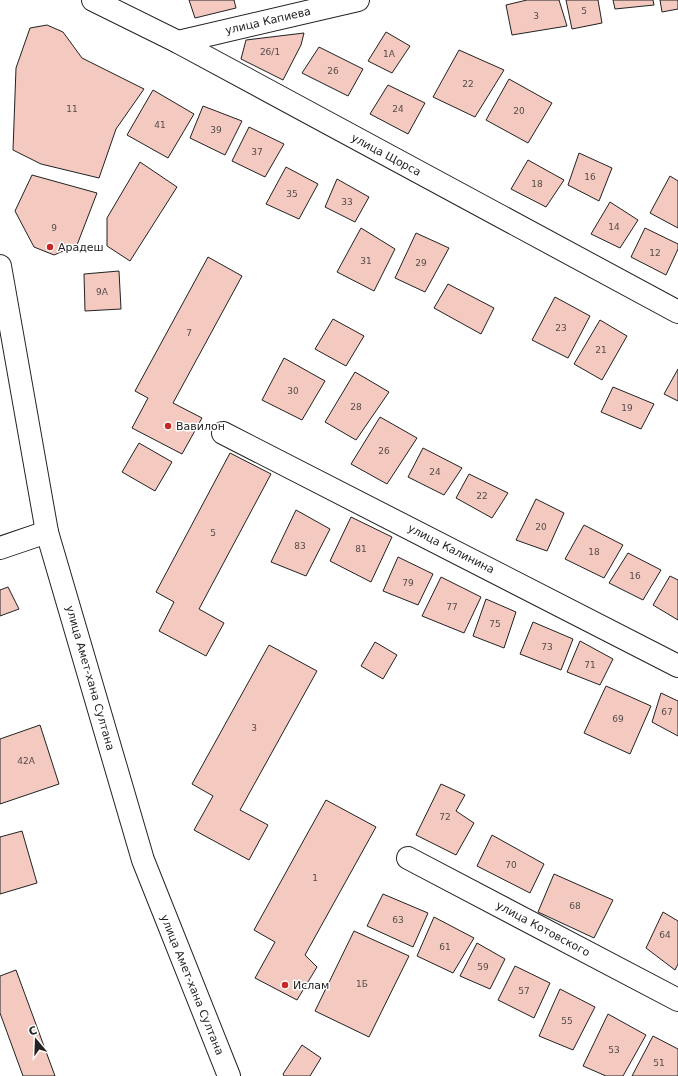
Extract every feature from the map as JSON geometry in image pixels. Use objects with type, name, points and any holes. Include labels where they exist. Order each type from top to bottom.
[{"type":"street","name":"улица Щорса","points":[[93,0],[178,42],[678,312]]},
{"type":"street","name":"улица Капиева","points":[[178,42],[358,0]]},
{"type":"street","name":"улица Амет-хана Султана","points":[[0,266],[47,532],[143,860],[228,1076]]},
{"type":"street","name":"улица Калинина","points":[[223,433],[678,666]]},
{"type":"street","points":[[0,548],[47,532]]},
{"type":"street","name":"улица Котовского","points":[[408,858],[678,1000]]},
{"type":"building","points":[[189,0],[234,0],[236,8],[195,18]]},
{"type":"building","points":[[527,0],[559,0],[567,26],[512,35],[506,5]]},
{"type":"building","points":[[566,0],[598,0],[602,23],[572,29]]},
{"type":"building","points":[[613,0],[653,0],[654,5],[615,9]]},
{"type":"building","points":[[660,0],[678,0],[678,9],[662,12]]},
{"type":"building","points":[[47,25],[63,32],[82,58],[144,89],[116,129],[99,178],[41,164],[13,150],[16,68],[30,28]]},
{"type":"building","points":[[386,32],[410,46],[392,73],[368,61]]},
{"type":"building","points":[[304,33],[301,45],[283,80],[241,59],[246,40]]},
{"type":"building","points":[[319,47],[363,69],[348,96],[302,73]]},
{"type":"building","points":[[459,50],[504,70],[475,117],[433,97]]},
{"type":"building","points":[[509,79],[552,103],[528,143],[486,120]]},
{"type":"building","points":[[388,85],[425,103],[408,134],[370,114]]},
{"type":"building","points":[[153,90],[194,114],[168,158],[127,135]]},
{"type":"building","points":[[203,106],[242,121],[225,155],[190,138]]},
{"type":"building","points":[[249,127],[284,144],[265,177],[232,161]]},
{"type":"building","points":[[579,153],[612,168],[599,201],[568,185]]},
{"type":"building","points":[[528,160],[564,180],[546,207],[511,189]]},
{"type":"building","points":[[140,162],[177,187],[130,261],[107,246],[107,218]]},
{"type":"building","points":[[286,167],[318,184],[299,219],[266,204]]},
{"type":"building","points":[[32,175],[97,193],[77,245],[54,255],[34,247],[15,211]]},
{"type":"building","points":[[670,176],[678,181],[678,228],[650,213]]},
{"type":"building","points":[[337,179],[369,197],[355,222],[325,207]]},
{"type":"building","points":[[610,202],[638,220],[620,248],[591,234]]},
{"type":"building","points":[[361,228],[395,249],[374,291],[337,272]]},
{"type":"building","points":[[645,228],[678,244],[678,249],[666,275],[631,257]]},
{"type":"building","points":[[416,233],[449,248],[425,292],[395,278]]},
{"type":"building","points":[[208,257],[242,276],[173,403],[202,418],[182,454],[132,428],[148,398],[135,391]]},
{"type":"building","points":[[119,271],[121,309],[85,311],[84,274]]},
{"type":"building","points":[[448,284],[494,308],[481,334],[434,308]]},
{"type":"building","points":[[555,297],[590,316],[568,358],[532,340]]},
{"type":"building","points":[[333,319],[364,336],[346,366],[315,349]]},
{"type":"building","points":[[600,320],[627,336],[602,380],[574,364]]},
{"type":"building","points":[[284,358],[325,381],[302,420],[262,400]]},
{"type":"building","points":[[678,369],[678,401],[664,394]]},
{"type":"building","points":[[355,372],[389,392],[356,440],[325,422]]},
{"type":"building","points":[[613,387],[654,404],[641,429],[601,412]]},
{"type":"building","points":[[380,417],[417,438],[387,484],[351,464]]},
{"type":"building","points":[[139,443],[172,462],[155,491],[122,472]]},
{"type":"building","points":[[423,448],[462,468],[444,495],[408,477]]},
{"type":"building","points":[[230,453],[271,474],[199,609],[224,623],[206,656],[159,631],[174,602],[156,592]]},
{"type":"building","points":[[469,474],[508,493],[492,518],[456,498]]},
{"type":"building","points":[[536,499],[564,513],[547,551],[516,540]]},
{"type":"building","points":[[296,510],[330,529],[306,576],[271,562]]},
{"type":"building","points":[[351,517],[392,537],[371,582],[330,561]]},
{"type":"building","points":[[584,525],[623,545],[604,578],[565,559]]},
{"type":"building","points":[[628,553],[661,570],[643,600],[609,583]]},
{"type":"building","points":[[398,557],[433,574],[418,605],[383,591]]},
{"type":"building","points":[[670,576],[678,580],[678,620],[653,605]]},
{"type":"building","points":[[441,577],[481,597],[464,633],[422,616]]},
{"type":"building","points":[[8,587],[19,609],[0,616],[0,590]]},
{"type":"building","points":[[486,599],[516,612],[504,648],[473,636]]},
{"type":"building","points":[[533,622],[573,639],[561,670],[520,654]]},
{"type":"building","points":[[580,641],[613,659],[600,685],[567,672]]},
{"type":"building","points":[[375,642],[397,655],[383,679],[361,666]]},
{"type":"building","points":[[269,645],[317,671],[240,810],[268,825],[249,860],[194,830],[213,796],[192,784]]},
{"type":"building","points":[[606,686],[651,706],[630,754],[584,733]]},
{"type":"building","points":[[661,693],[678,701],[678,736],[652,722]]},
{"type":"building","points":[[40,725],[59,784],[0,804],[0,739]]},
{"type":"building","points":[[441,784],[465,795],[456,811],[474,823],[456,855],[416,835]]},
{"type":"building","points":[[326,800],[376,827],[305,955],[317,967],[297,1000],[255,978],[275,942],[254,930]]},
{"type":"building","points":[[22,831],[37,883],[0,894],[0,837]]},
{"type":"building","points":[[492,835],[544,864],[530,893],[477,866]]},
{"type":"building","points":[[554,874],[613,900],[594,938],[538,912]]},
{"type":"building","points":[[383,894],[428,913],[413,947],[367,926]]},
{"type":"building","points":[[663,912],[678,921],[678,964],[675,970],[646,948]]},
{"type":"building","points":[[434,917],[474,938],[453,973],[417,956]]},
{"type":"building","points":[[354,931],[409,956],[369,1037],[315,1011]]},
{"type":"building","points":[[477,943],[505,959],[490,989],[460,976]]},
{"type":"building","points":[[515,966],[550,983],[534,1018],[498,1000]]},
{"type":"building","points":[[16,970],[55,1076],[23,1076],[0,1013],[0,976]]},
{"type":"building","points":[[560,989],[595,1007],[573,1050],[539,1036]]},
{"type":"building","points":[[608,1014],[646,1035],[623,1076],[606,1076],[583,1066]]},
{"type":"building","points":[[653,1036],[678,1049],[678,1076],[632,1076]]},
{"type":"building","points":[[302,1045],[321,1058],[310,1076],[284,1076],[283,1074]]},
{"type":"place","name":"Арадеш","points":[[50,247]]},
{"type":"place","name":"Вавилон","points":[[168,426]]},
{"type":"place","name":"Ислам","points":[[285,985]]}]
